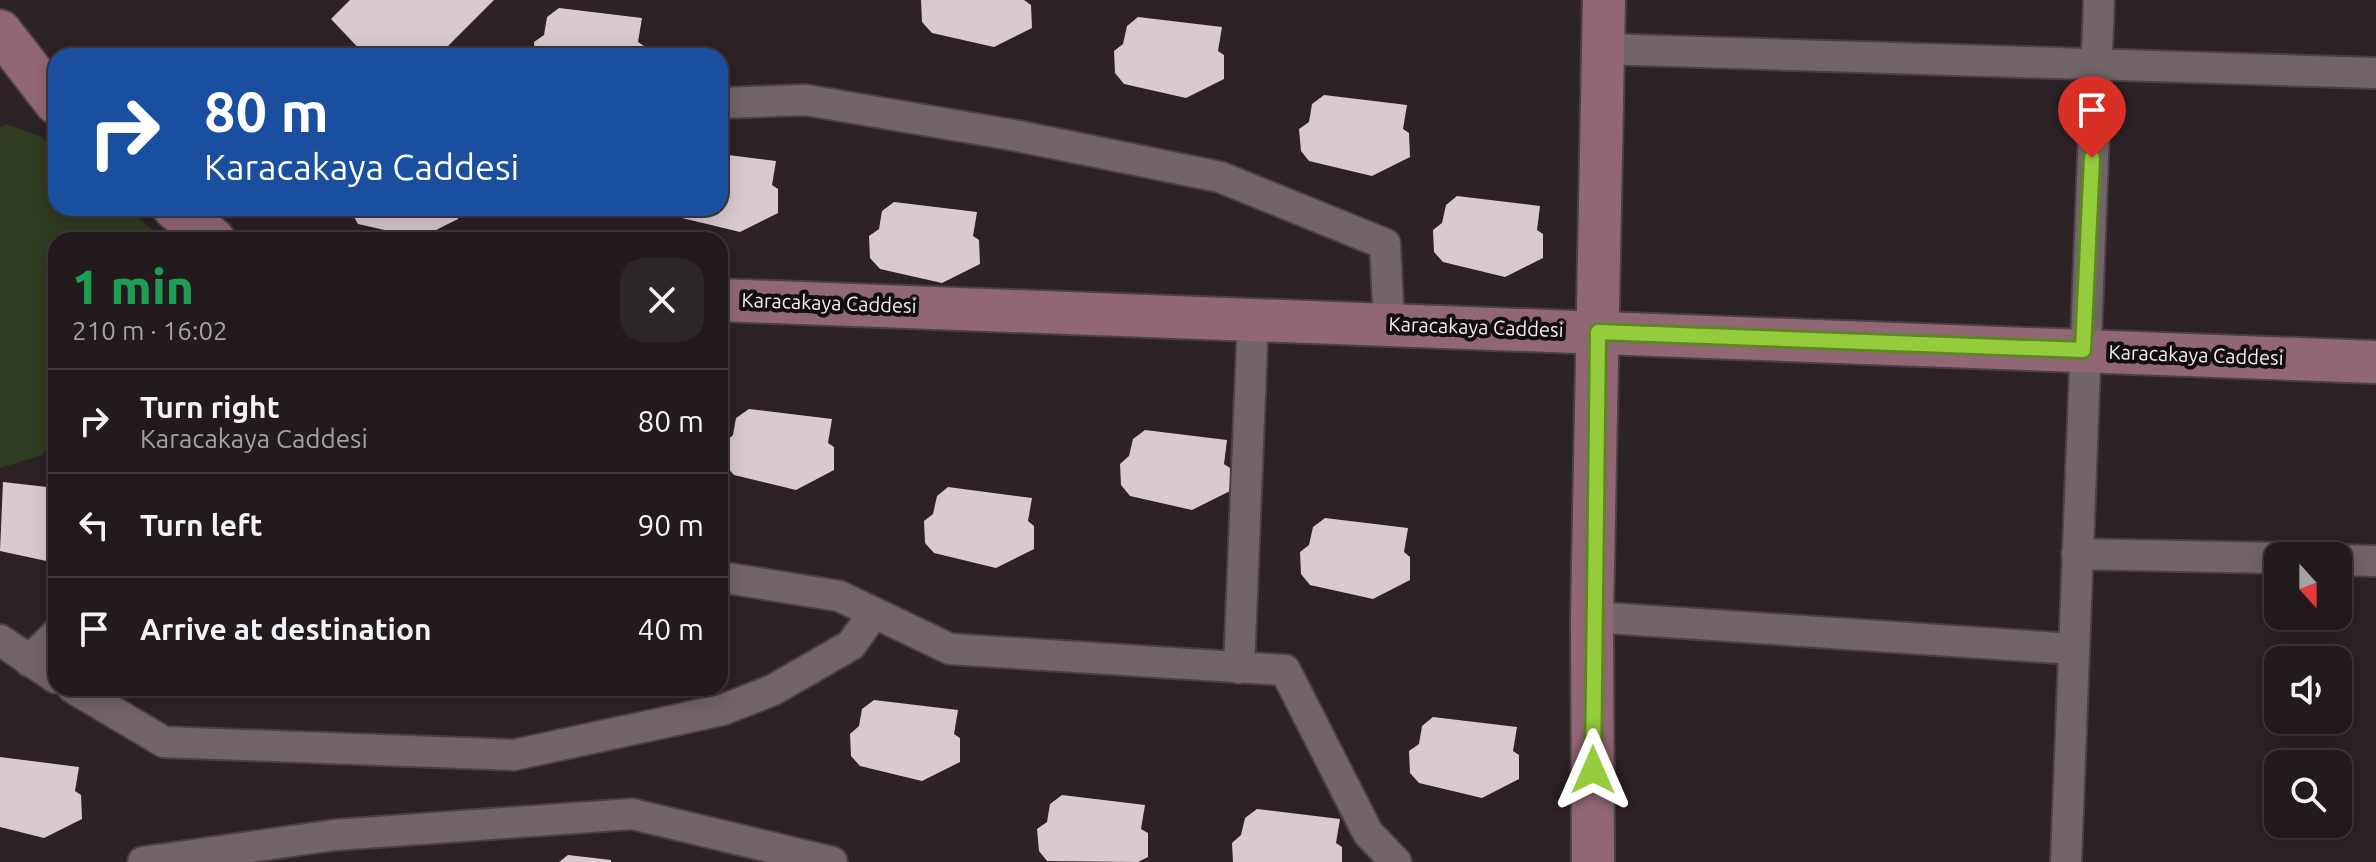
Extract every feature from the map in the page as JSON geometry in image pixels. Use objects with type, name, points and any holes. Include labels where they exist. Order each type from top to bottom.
[{"type":"street","points":[[1593,862],[1592,617],[1604,0]]},
{"type":"street","points":[[2066,862],[2083,350],[2099,0]]},
{"type":"street","points":[[0,31],[48,93]]},
{"type":"street","points":[[1603,49],[2376,73]]},
{"type":"street","points":[[728,103],[806,100],[1018,136],[1220,177],[1385,244],[1389,324]]},
{"type":"street","points":[[184,216],[204,232]]},
{"type":"street","name":"Karacakaya Caddesi","points":[[728,300],[2376,362]]},
{"type":"street","points":[[1239,668],[1253,318]]},
{"type":"street","points":[[2077,554],[2264,558]]},
{"type":"street","points":[[2352,560],[2376,561]]},
{"type":"street","points":[[728,578],[839,596],[950,649],[1285,670],[1368,833],[1396,862]]},
{"type":"street","points":[[86,696],[164,742],[514,755],[735,705],[773,690],[851,645],[874,613]]},
{"type":"street","points":[[1592,617],[2073,649]]},
{"type":"street","points":[[0,640],[48,673]]},
{"type":"street","points":[[29,661],[48,642]]},
{"type":"street","points":[[143,862],[335,835],[632,814],[832,862]]},
{"type":"green space","points":[[6,124],[40,136],[48,143],[48,216],[136,216],[155,232],[48,232],[48,448],[42,455],[0,468],[0,128]]},
{"type":"building","points":[[350,0],[494,0],[446,48],[358,48],[331,19]]},
{"type":"building","points":[[921,0],[1024,0],[1031,5],[1032,28],[994,47],[932,33],[922,22]]},
{"type":"building","points":[[559,8],[642,18],[638,42],[644,48],[534,48],[534,42],[544,35],[547,17]]},
{"type":"building","points":[[1138,17],[1222,27],[1218,51],[1224,55],[1224,79],[1186,98],[1124,84],[1115,73],[1114,51],[1123,44],[1127,26]]},
{"type":"building","points":[[1324,95],[1407,105],[1403,129],[1409,133],[1410,157],[1372,176],[1309,161],[1301,151],[1299,129],[1309,122],[1312,104]]},
{"type":"building","points":[[728,155],[776,161],[772,185],[778,189],[778,213],[740,232],[678,217],[728,216]]},
{"type":"building","points":[[1457,196],[1540,206],[1537,230],[1543,234],[1543,258],[1505,277],[1443,262],[1434,252],[1433,230],[1442,223],[1446,205]]},
{"type":"building","points":[[894,202],[977,212],[973,236],[979,240],[980,264],[942,283],[880,269],[870,258],[869,236],[879,229],[882,211]]},
{"type":"building","points":[[354,216],[458,216],[458,219],[432,232],[393,232],[358,224]]},
{"type":"building","points":[[749,409],[832,419],[828,443],[834,447],[834,470],[796,490],[734,475],[728,468],[728,439],[733,435],[736,418]]},
{"type":"building","points":[[1145,430],[1227,440],[1224,464],[1230,468],[1230,491],[1192,510],[1130,496],[1121,485],[1120,464],[1129,456],[1133,439]]},
{"type":"building","points":[[3,482],[48,487],[48,561],[0,551]]},
{"type":"building","points":[[948,487],[1032,498],[1028,521],[1034,526],[1034,549],[996,568],[934,553],[925,543],[924,521],[933,514],[937,496]]},
{"type":"building","points":[[1325,518],[1408,528],[1404,552],[1410,557],[1410,580],[1373,599],[1310,585],[1301,574],[1300,552],[1309,545],[1313,527]]},
{"type":"building","points":[[874,700],[958,710],[954,734],[960,738],[960,762],[922,781],[860,766],[851,756],[850,734],[859,726],[862,709]]},
{"type":"building","points":[[1433,717],[1517,727],[1513,751],[1519,755],[1519,779],[1482,798],[1419,783],[1410,773],[1409,751],[1419,744],[1422,726]]},
{"type":"building","points":[[0,757],[79,767],[75,791],[81,795],[82,819],[44,838],[0,827]]},
{"type":"building","points":[[1062,795],[1145,805],[1141,829],[1148,833],[1148,857],[1138,862],[1047,861],[1039,851],[1037,829],[1047,822],[1050,804]]},
{"type":"building","points":[[1257,809],[1340,819],[1336,843],[1342,847],[1342,862],[1233,862],[1232,843],[1241,835],[1245,818]]},
{"type":"building","points":[[568,855],[611,860],[611,862],[559,862]]},
{"type":"route","points":[[1593,770],[1592,617],[1598,332],[2083,350],[2092,158]]}]
